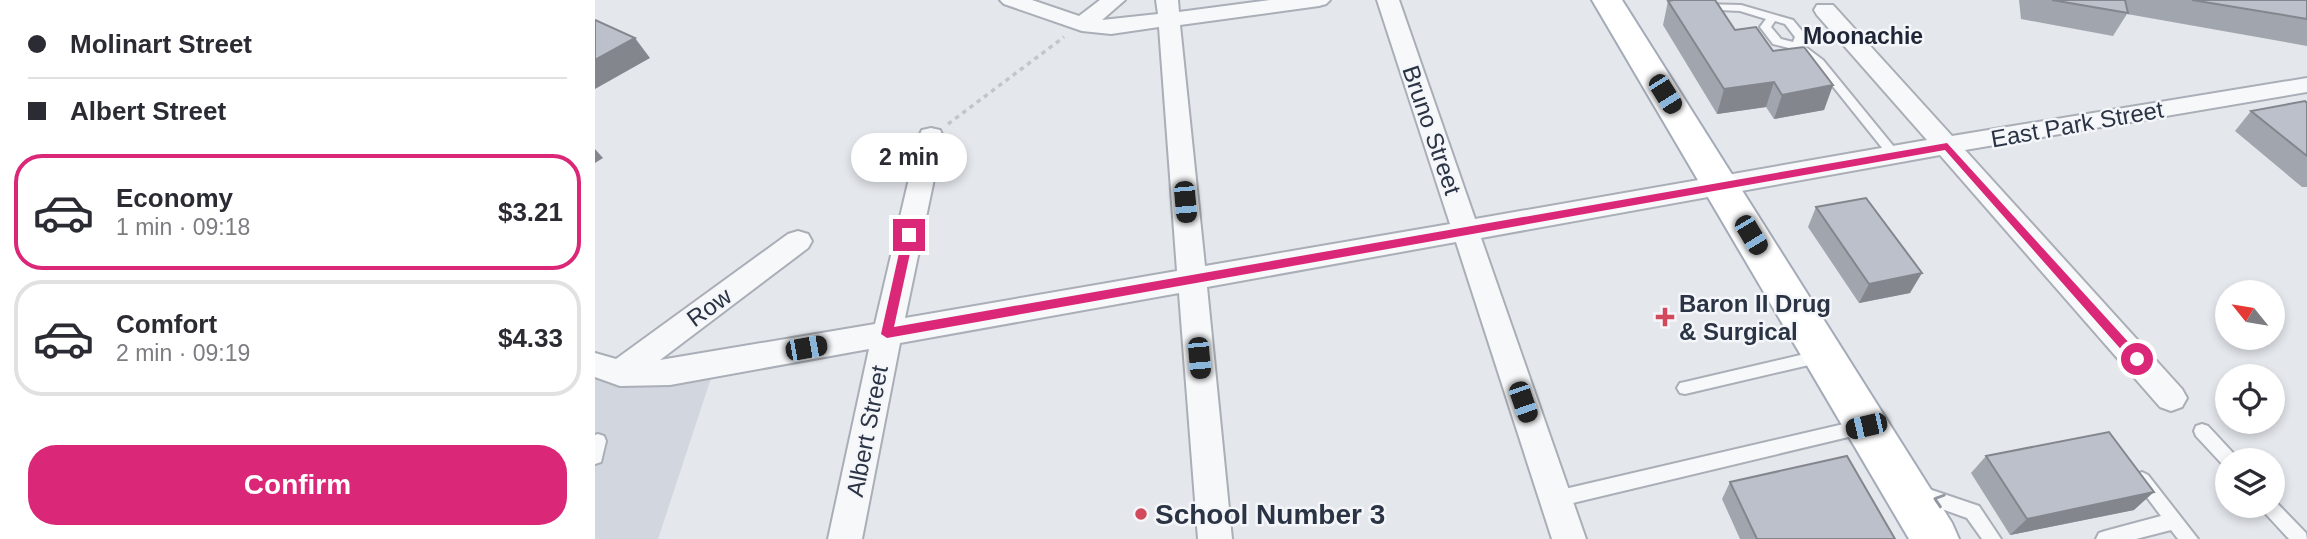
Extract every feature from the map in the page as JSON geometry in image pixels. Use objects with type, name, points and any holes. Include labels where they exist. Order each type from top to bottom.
[{"type":"main road","points":[[1607,0],[1723,187],[1934,539]]},
{"type":"street","points":[[1011,0],[1081,24],[1111,27],[1167,10],[1319,0]]},
{"type":"street","points":[[1081,24],[1114,0]]},
{"type":"street","name":"Bruno Street","points":[[1388,0],[1569,539]]},
{"type":"street","points":[[1167,10],[1215,539]]},
{"type":"street","points":[[1825,10],[2172,398]]},
{"type":"street","name":"East Park Street","points":[[608,369],[670,372],[2307,85]]},
{"type":"street","name":"Albert Street","points":[[845,539],[931,136]]},
{"type":"street","name":"Row","points":[[608,369],[798,242]]},
{"type":"lane","points":[[1691,8],[1741,8],[1789,22],[1801,37],[1797,46]]},
{"type":"lane","points":[[1772,17],[1765,27],[1777,42],[1797,46],[1819,62],[1895,156]]},
{"type":"lane","points":[[1685,387],[1823,355]]},
{"type":"lane","points":[[1556,499],[1866,426]]},
{"type":"lane","points":[[2202,431],[2218,448]]},
{"type":"lane","points":[[595,443],[598,442],[595,457]]},
{"type":"lane","points":[[2130,464],[2189,539]]},
{"type":"lane","points":[[1905,489],[1973,512],[1992,539]]},
{"type":"lane","points":[[2281,518],[2300,539]]},
{"type":"lane","points":[[2105,539],[2174,521]]},
{"type":"path","points":[[931,136],[1081,24]]},
{"type":"shaded area","points":[[716,363],[658,539],[595,539],[595,367]]},
{"type":"building","points":[[1715,0],[1735,30],[1756,27],[1773,51],[1804,47],[1833,85],[1782,95],[1774,82],[1724,89],[1668,1]]},
{"type":"building","points":[[2052,0],[2125,0],[2128,13]]},
{"type":"building","points":[[2192,0],[2307,0],[2307,19]]},
{"type":"building","points":[[595,20],[635,38],[595,60]]},
{"type":"building","points":[[2305,101],[2307,103],[2307,156],[2251,111]]},
{"type":"building","points":[[1866,198],[1922,273],[1869,284],[1816,207]]},
{"type":"building","points":[[2109,432],[2154,492],[2027,519],[1986,456]]},
{"type":"building","points":[[1847,456],[1895,539],[1757,539],[1730,482]]},
{"type":"place","name":"Baron II Drug & Surgical","points":[[1665,317]]},
{"type":"place","name":"School Number 3","points":[[1141,514]]},
{"type":"district","name":"Moonachie","points":[[1863,36]]},
{"type":"route","points":[[909,235],[887,334],[1947,146],[2137,359]]}]
